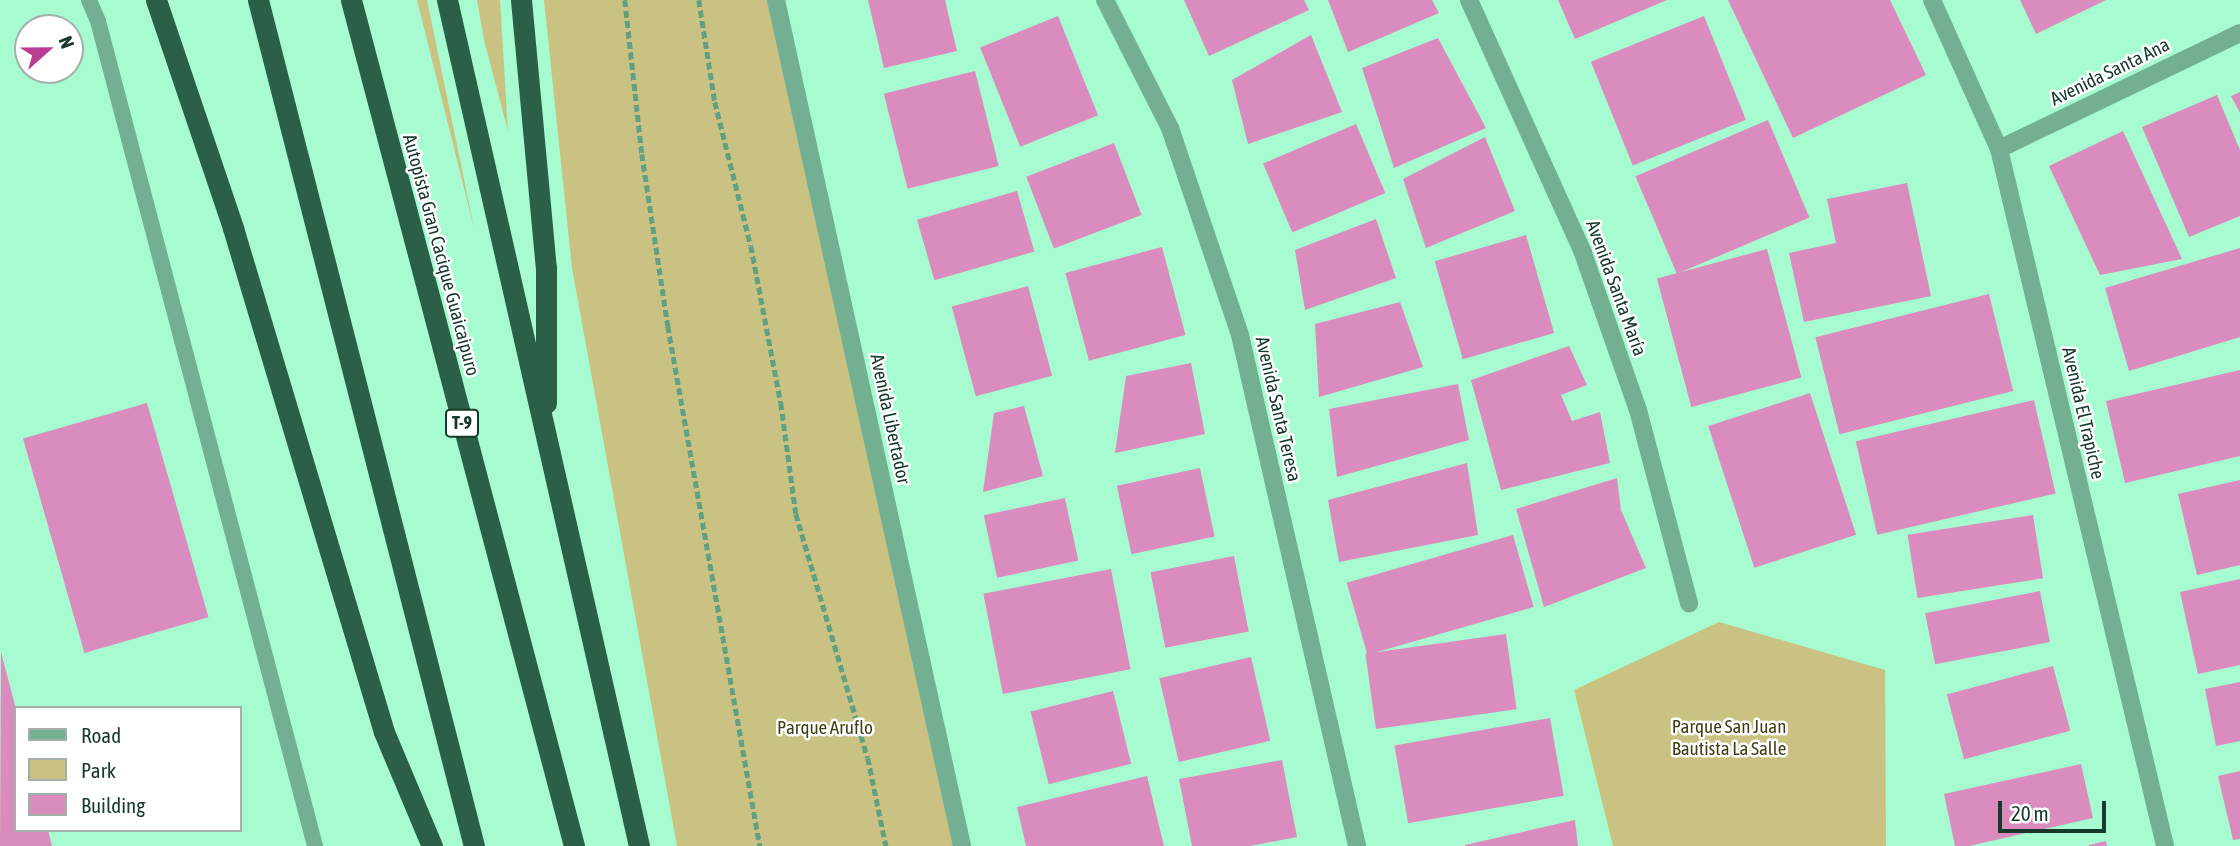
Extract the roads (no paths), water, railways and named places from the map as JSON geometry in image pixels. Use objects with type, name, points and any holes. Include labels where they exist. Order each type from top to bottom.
[{"type":"highway","points":[[156,0],[233,228],[384,732],[432,846]]},
{"type":"highway","points":[[258,0],[474,846]]},
{"type":"highway","name":"Autopista Gran Cacique Guaicaipuro","points":[[351,0],[574,846]]},
{"type":"highway","points":[[447,0],[639,846]]},
{"type":"highway","points":[[521,0],[546,267],[545,440]]},
{"type":"street","name":"Avenida Libertador","points":[[776,0],[962,846]]},
{"type":"street","name":"Avenida Santa Teresa","points":[[1105,0],[1170,128],[1240,335],[1357,846]]},
{"type":"street","name":"Avenida Santa María","points":[[1469,0],[1583,253],[1638,410],[1689,603]]},
{"type":"street","name":"Avenida El Trapiche","points":[[1932,0],[1999,149],[2165,846]]},
{"type":"street","name":"Avenida Santa Ana","points":[[1999,149],[2240,33]]},
{"type":"lane","points":[[89,0],[99,21],[315,846]]},
{"type":"park label","name":"Parque Aruflo","points":[[825,728]]},
{"type":"park label","name":"Parque San Juan Bautista La Salle","points":[[1729,738]]}]
